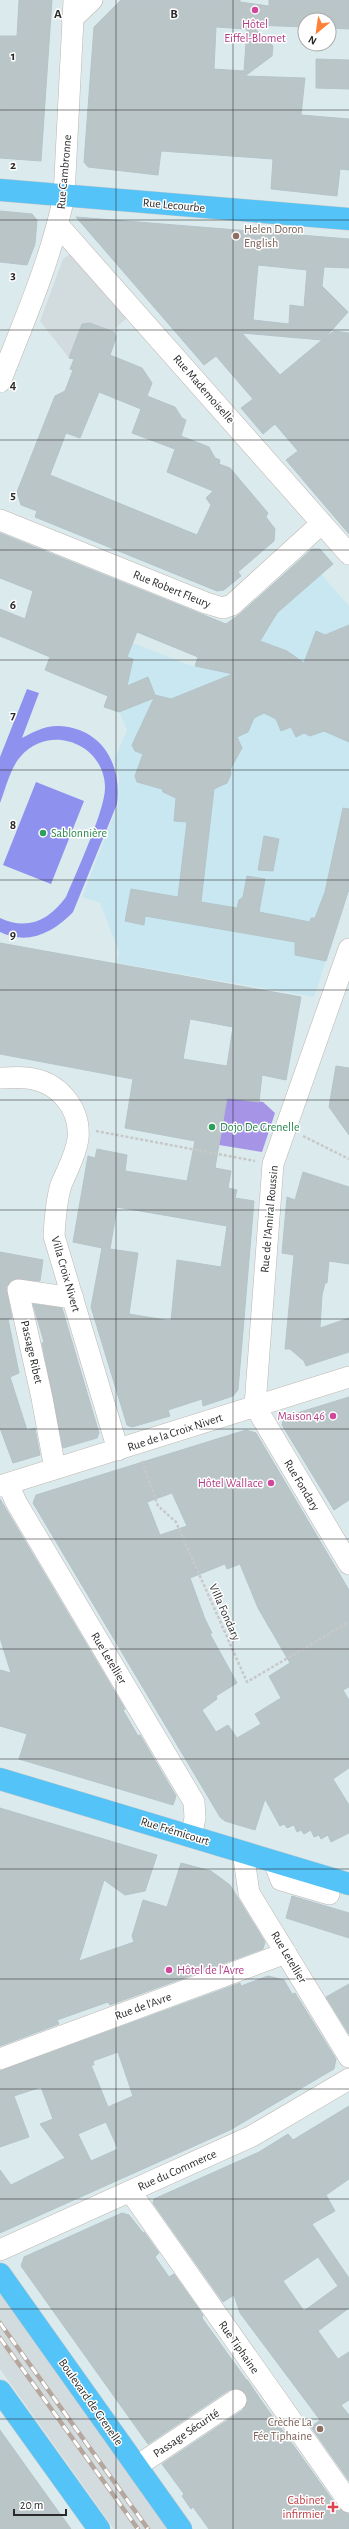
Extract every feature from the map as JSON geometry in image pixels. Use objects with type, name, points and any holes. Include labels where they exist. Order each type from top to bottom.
[{"type":"main road","name":"Rue Lecourbe","points":[[0,190],[349,219]]},
{"type":"main road","name":"Rue Frémicourt","points":[[0,1779],[349,1884]]},
{"type":"main road","name":"Boulevard de Grenelle","points":[[0,2274],[181,2529]]},
{"type":"main road","points":[[0,2391],[98,2529]]},
{"type":"street","points":[[73,9],[92,0]]},
{"type":"street","name":"Rue Cambronne","points":[[0,382],[41,278],[58,225],[64,196],[73,9]]},
{"type":"street","name":"Rue Mademoiselle","points":[[58,225],[349,554]]},
{"type":"street","name":"Rue Robert Fleury","points":[[0,520],[206,603],[223,608],[232,605],[322,523]]},
{"type":"street","name":"Rue de l'Amiral Roussin","points":[[255,1406],[273,1164],[349,949]]},
{"type":"street","name":"Villa Croix Nivert","points":[[0,1078],[27,1078],[44,1081],[57,1089],[70,1104],[75,1116],[78,1140],[61,1186],[55,1212],[54,1236],[73,1298],[127,1447]]},
{"type":"street","name":"Passage Ribet","points":[[55,1469],[42,1398],[18,1290],[73,1298]]},
{"type":"street","name":"Rue de la Croix Nivert","points":[[4,1485],[349,1377]]},
{"type":"street","name":"Rue Fondary","points":[[255,1406],[349,1564]]},
{"type":"street","name":"Rue Letellier","points":[[4,1485],[16,1502],[194,1802],[195,1818],[191,1836]]},
{"type":"street","name":"Rue Letellier","points":[[243,1852],[249,1893],[349,2057]]},
{"type":"street","points":[[274,1862],[281,1880],[329,1894]]},
{"type":"street","name":"Rue de l'Avre","points":[[0,2059],[286,1953]]},
{"type":"street","name":"Rue du Commerce","points":[[0,2250],[252,2136],[349,2079]]},
{"type":"street","name":"Rue Tiphaine","points":[[130,2191],[259,2385],[349,2502]]},
{"type":"street","name":"Passage Sécurité","points":[[137,2466],[236,2400]]},
{"type":"path","points":[[286,1127],[349,1159]]},
{"type":"path","points":[[98,1132],[261,1162]]},
{"type":"path","name":"Villa Fondary","points":[[127,1447],[158,1506],[176,1522],[247,1682],[349,1622]]},
{"type":"shaded area","points":[[73,252],[128,317],[112,331],[91,323],[69,358],[40,321],[63,259]]},
{"type":"shaded area","points":[[321,574],[349,606],[349,889],[314,997],[117,963],[119,952],[100,903],[82,897],[118,804],[119,776],[114,761],[127,730],[119,712],[106,707],[108,696],[47,671],[46,668],[50,657],[25,647],[24,644],[133,643],[189,665],[243,676],[273,617]]},
{"type":"shaded area","points":[[27,689],[39,693],[22,738],[40,729],[55,726],[75,729],[88,734],[98,742],[112,763],[118,790],[117,804],[73,912],[58,926],[49,931],[40,935],[21,938],[0,932],[0,918],[10,922],[20,923],[37,921],[52,912],[66,897],[95,826],[104,798],[105,788],[103,773],[96,760],[86,750],[74,743],[60,740],[46,741],[33,746],[17,761],[11,772],[0,803],[0,757]]},
{"type":"shaded area","name":"Sablonnière","points":[[36,782],[84,801],[51,884],[3,865]]},
{"type":"shaded area","points":[[215,1096],[263,1102],[275,1113],[262,1152],[219,1145],[224,1117],[212,1114]]},
{"type":"shaded area","points":[[0,2294],[3,2296],[169,2529],[114,2529],[0,2369]]},
{"type":"building","points":[[19,0],[52,0],[41,161],[0,158],[0,36],[17,36]]},
{"type":"building","points":[[121,0],[240,0],[240,2],[269,6],[269,0],[349,0],[349,29],[337,28],[337,12],[297,12],[297,27],[251,25],[273,46],[272,56],[245,76],[305,78],[301,115],[349,119],[349,170],[340,169],[337,196],[271,189],[273,159],[161,151],[158,175],[88,167],[84,162],[94,27]],"holes":[[[216,27],[247,29],[244,71],[214,69]]]},
{"type":"building","points":[[316,59],[349,60],[349,89],[316,88]]},
{"type":"building","points":[[0,211],[32,214],[37,220],[35,244],[27,265],[0,262]]},
{"type":"building","points":[[76,217],[349,239],[349,268],[324,267],[322,286],[348,312],[324,339],[334,331],[349,333],[349,534],[286,460],[298,451],[275,424],[263,434],[241,408],[253,399],[216,356],[204,365]],"holes":[[[258,265],[307,270],[304,307],[290,305],[289,324],[253,320]],[[242,333],[322,340],[280,375]]]},
{"type":"building","points":[[90,323],[114,332],[116,338],[110,355],[142,368],[152,383],[147,396],[175,407],[182,418],[186,420],[181,436],[209,447],[215,458],[220,460],[219,464],[230,468],[268,513],[266,517],[275,529],[274,541],[238,572],[241,576],[224,590],[217,591],[35,517],[37,511],[21,505],[17,492],[55,396],[65,391],[73,370],[70,369],[74,359],[69,358],[82,324]],"holes":[[[99,392],[141,409],[132,433],[175,449],[167,472],[213,491],[206,498],[211,505],[197,535],[50,475],[66,433],[80,438]]]},
{"type":"building","points":[[0,533],[226,624],[240,614],[312,549],[320,549],[333,564],[277,613],[260,641],[287,651],[304,663],[316,631],[325,635],[349,625],[349,742],[324,731],[310,736],[304,733],[296,737],[291,727],[281,731],[276,719],[264,713],[254,718],[248,732],[237,737],[242,748],[230,770],[231,774],[227,783],[214,789],[201,902],[237,908],[239,900],[243,897],[247,876],[265,879],[259,912],[310,922],[311,918],[315,918],[325,892],[343,808],[349,809],[349,889],[326,961],[295,955],[295,942],[145,916],[144,925],[125,921],[131,889],[178,897],[187,822],[174,821],[176,798],[163,792],[162,789],[137,782],[135,776],[143,754],[135,751],[132,745],[154,698],[119,712],[104,707],[108,696],[45,670],[50,657],[0,636],[0,609],[25,619],[33,591],[0,578]],"holes":[[[137,632],[198,657],[195,666],[233,674],[171,699],[155,695],[148,677],[127,686],[133,659],[127,657]]]},
{"type":"building","points":[[264,836],[279,839],[273,871],[258,870]]},
{"type":"building","points":[[0,943],[301,997],[286,1080],[262,1075],[259,1102],[227,1098],[215,1168],[231,1171],[228,1188],[237,1190],[235,1198],[254,1201],[238,1390],[233,1396],[203,1406],[202,1399],[168,1410],[170,1416],[132,1427],[127,1425],[91,1307],[102,1248],[73,1242],[88,1156],[95,1158],[97,1149],[127,1155],[125,1171],[187,1181],[195,1141],[125,1128],[133,1079],[0,1054]],"holes":[[[190,1019],[233,1027],[227,1066],[183,1059]],[[117,1207],[227,1226],[221,1267],[177,1260],[171,1321],[129,1314],[138,1253],[110,1249]]]},
{"type":"building","points":[[336,1066],[349,1068],[349,1135],[329,1107]]},
{"type":"building","points":[[303,1172],[349,1187],[349,1264],[329,1261],[327,1283],[325,1283],[322,1295],[320,1328],[349,1318],[349,1352],[306,1366],[304,1361],[290,1349],[285,1349],[294,1255],[282,1253],[287,1197],[295,1200]]},
{"type":"building","points":[[0,1252],[43,1260],[40,1281],[14,1279],[6,1287],[12,1318],[8,1319],[19,1373],[10,1377],[27,1430],[35,1428],[40,1455],[13,1463],[0,1428]]},
{"type":"building","points":[[33,1304],[62,1308],[99,1433],[97,1438],[63,1448],[42,1343],[44,1342]]},
{"type":"building","points":[[349,1397],[349,1500],[334,1510],[282,1425],[284,1417]]},
{"type":"building","points":[[246,1430],[256,1433],[349,1590],[349,1687],[343,1690],[349,1700],[349,1768],[333,1779],[349,1805],[349,1833],[331,1842],[328,1835],[321,1839],[319,1835],[314,1837],[311,1830],[304,1834],[301,1830],[297,1832],[294,1825],[287,1828],[284,1824],[280,1826],[265,1799],[255,1830],[225,1821],[220,1817],[33,1503],[36,1495]],"holes":[[[172,1493],[187,1526],[160,1535],[147,1502]],[[225,1564],[227,1569],[240,1564],[258,1608],[290,1663],[269,1676],[281,1698],[255,1714],[261,1724],[237,1738],[228,1725],[216,1732],[202,1710],[217,1699],[216,1696],[237,1683],[210,1634],[212,1633],[205,1619],[190,1578]]]},
{"type":"building","points":[[0,1499],[125,1709],[123,1710],[138,1736],[140,1735],[176,1796],[173,1805],[19,1759],[27,1734],[0,1726],[0,1670],[11,1673],[0,1638]]},
{"type":"building","points":[[0,1808],[157,1855],[145,1891],[125,1895],[104,1880],[79,1961],[134,1942],[132,1936],[143,1900],[167,1907],[181,1863],[211,1871],[230,1885],[265,1942],[263,1949],[110,2005],[108,2002],[57,2020],[59,2024],[0,2046]]},
{"type":"building","points":[[292,1896],[349,1913],[349,1938],[286,1918]]},
{"type":"building","points":[[268,1976],[284,1980],[292,1994],[295,1993],[336,2059],[334,2069],[230,2130],[0,2233],[0,2170],[11,2185],[65,2158],[40,2124],[53,2119],[41,2087],[14,2096],[29,2137],[0,2147],[0,2071],[240,1983],[241,1986]],"holes":[[[118,2052],[133,2096],[108,2107],[91,2065],[94,2065],[93,2061]],[[106,2122],[118,2149],[91,2161],[78,2134]]]},
{"type":"building","points":[[349,1984],[349,2034],[326,1997]]},
{"type":"building","points":[[349,2106],[349,2179],[326,2195],[335,2211],[312,2224],[349,2278],[349,2308],[318,2331],[338,2359],[349,2352],[349,2400],[341,2405],[349,2415],[349,2481],[311,2427],[320,2420],[240,2313],[234,2295],[223,2302],[153,2203],[154,2199],[259,2152],[288,2134],[293,2140]],"holes":[[[318,2257],[338,2286],[304,2311],[283,2281]]]},
{"type":"building","points":[[122,2213],[129,2215],[144,2234],[144,2232],[159,2253],[155,2257],[169,2277],[174,2274],[203,2315],[202,2318],[339,2509],[349,2514],[349,2529],[209,2529],[193,2507],[191,2509],[182,2496],[184,2494],[162,2464],[243,2410],[248,2400],[246,2393],[236,2388],[229,2390],[148,2444],[21,2266],[24,2257]]},
{"type":"building","points":[[0,2430],[30,2472],[71,2529],[0,2529]]},
{"type":"tunnel","points":[[236,2400],[254,2388]]},
{"type":"railway","points":[[0,2323],[148,2529]]},
{"type":"railway","points":[[0,2338],[138,2529]]},
{"type":"place","name":"Hôtel Eiffel-Blomet","points":[[255,10]]},
{"type":"place","name":"Helen Doron English","points":[[236,236]]},
{"type":"place","name":"Sablonnière","points":[[43,833]]},
{"type":"place","name":"Dojo De Grenelle","points":[[212,1127]]},
{"type":"place","name":"Maison 46","points":[[333,1416]]},
{"type":"place","name":"Hôtel Wallace","points":[[271,1483]]},
{"type":"place","name":"Hôtel de l'Avre","points":[[169,1970]]},
{"type":"place","name":"Crèche La Fée Tiphaine","points":[[320,2429]]},
{"type":"place","name":"Cabinet infirmier","points":[[333,2507]]}]
